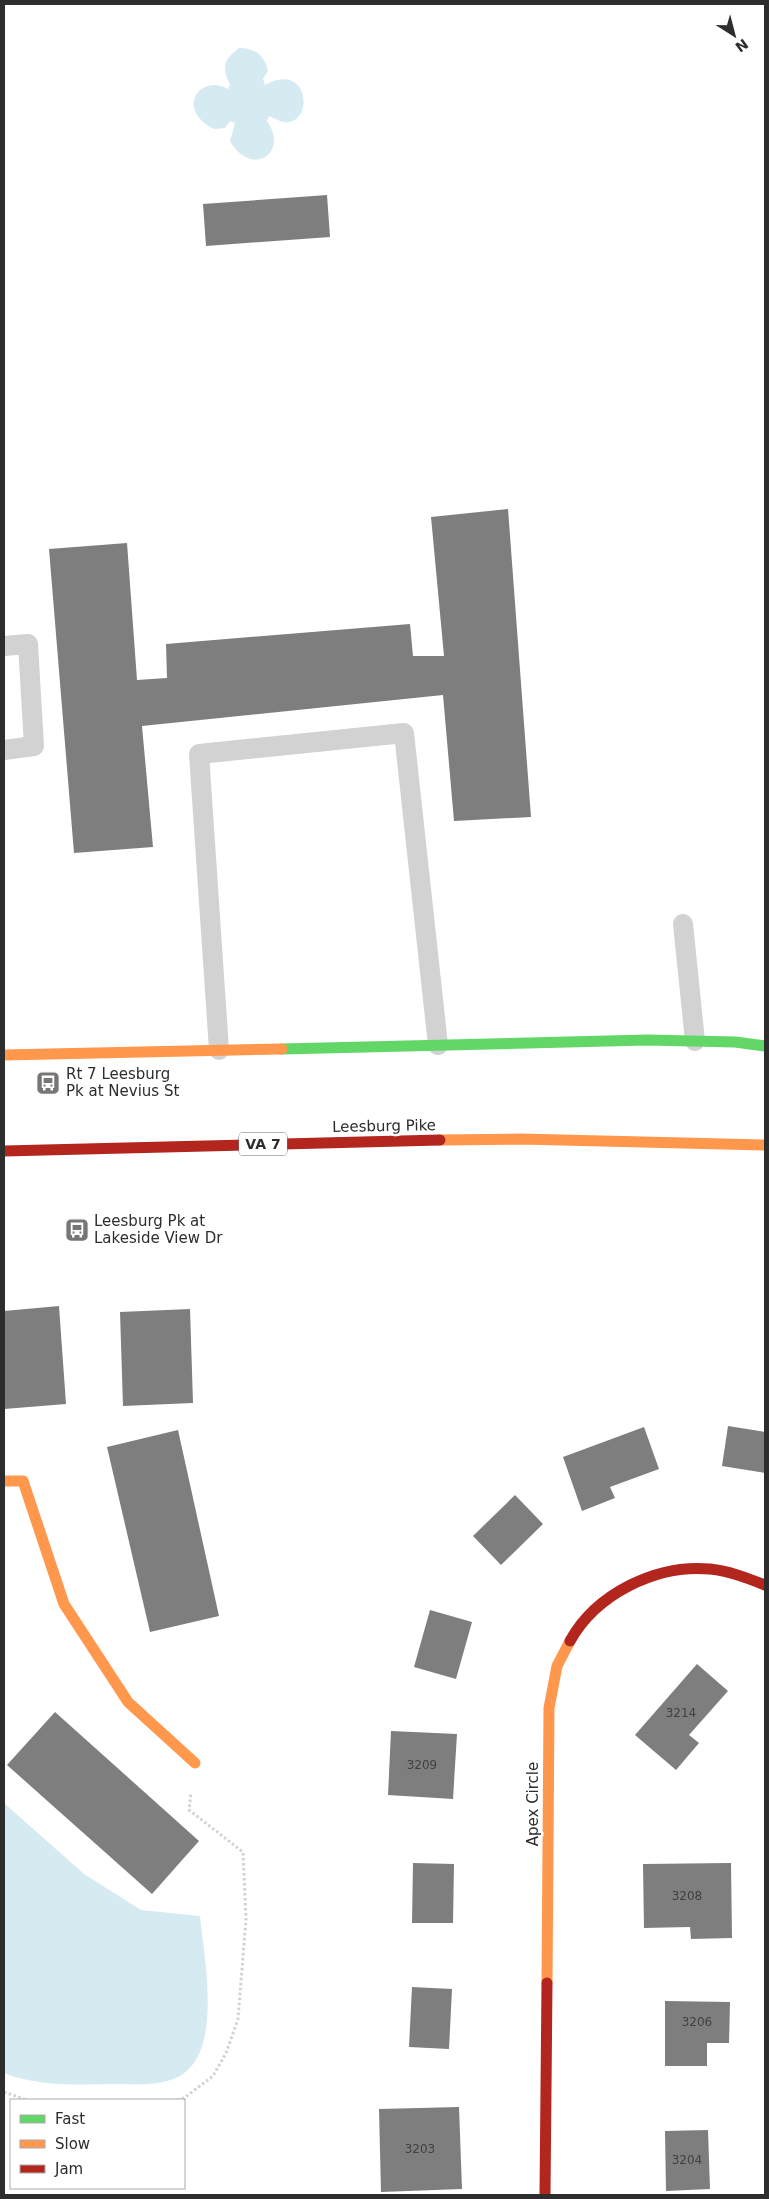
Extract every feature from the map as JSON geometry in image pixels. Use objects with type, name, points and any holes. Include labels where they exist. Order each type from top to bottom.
[{"type":"street","points":[[4,1055],[647,1040],[735,1042],[765,1046]]},
{"type":"street","name":"Leesburg Pike","points":[[4,1151],[320,1142],[521,1140],[765,1145]]},
{"type":"street","points":[[4,1481],[23,1481],[64,1604],[128,1702],[196,1763]]},
{"type":"street","name":"Apex Circle","points":[[545,2195],[549,1708],[554,1676],[563,1652],[584,1621],[604,1601],[623,1587],[654,1574],[692,1568],[729,1572],[765,1585]]},
{"type":"lane","points":[[4,646],[28,644],[34,746],[4,750]]},
{"type":"lane","points":[[219,1050],[199,754],[404,733],[438,1045]]},
{"type":"lane","points":[[683,924],[695,1042]]},
{"type":"path","points":[[180,2099],[213,2076],[226,2054],[238,2019],[246,1919],[243,1852],[189,1810],[196,1763]]},
{"type":"path","points":[[4,2092],[24,2099]]},
{"type":"shaded area","points":[[239,48],[250,49],[262,57],[268,71],[263,79],[265,85],[280,80],[292,81],[299,87],[303,96],[300,114],[294,121],[284,122],[269,116],[267,121],[273,133],[274,143],[271,152],[257,160],[248,158],[239,152],[230,141],[235,123],[230,121],[225,128],[214,129],[202,121],[196,112],[194,103],[201,89],[218,85],[228,89],[230,85],[225,69],[227,60]]},
{"type":"shaded area","points":[[4,1803],[84,1874],[141,1910],[200,1916],[207,1979],[208,2004],[206,2027],[201,2048],[192,2065],[178,2077],[162,2082],[144,2084],[70,2084],[29,2080],[4,2073]]},
{"type":"building","points":[[327,195],[330,237],[206,246],[203,204]]},
{"type":"building","points":[[508,509],[531,817],[454,821],[443,695],[142,726],[153,847],[74,853],[49,549],[127,543],[137,680],[167,678],[166,644],[410,624],[413,656],[444,656],[431,517]]},
{"type":"building","points":[[59,1306],[66,1404],[4,1409],[4,1311]]},
{"type":"building","points":[[190,1309],[193,1403],[123,1406],[120,1312]]},
{"type":"building","points":[[728,1426],[765,1432],[765,1473],[722,1466]]},
{"type":"building","points":[[644,1427],[659,1469],[610,1487],[615,1498],[582,1511],[563,1457]]},
{"type":"building","points":[[178,1430],[219,1616],[150,1632],[107,1447]]},
{"type":"building","points":[[515,1495],[543,1524],[501,1565],[473,1536]]},
{"type":"building","points":[[430,1610],[472,1622],[456,1679],[414,1667]]},
{"type":"building","points":[[697,1664],[728,1691],[689,1735],[699,1743],[676,1770],[635,1735]]},
{"type":"building","points":[[55,1712],[199,1841],[152,1894],[7,1765]]},
{"type":"building","points":[[391,1731],[457,1734],[453,1799],[388,1795]]},
{"type":"building","points":[[413,1863],[454,1864],[453,1923],[412,1923]]},
{"type":"building","points":[[731,1863],[732,1938],[691,1939],[690,1927],[644,1928],[643,1864]]},
{"type":"building","points":[[412,1987],[452,1989],[449,2049],[409,2047]]},
{"type":"building","points":[[665,2001],[730,2002],[729,2043],[707,2043],[707,2066],[665,2066]]},
{"type":"building","points":[[459,2107],[462,2189],[381,2192],[379,2109]]},
{"type":"building","points":[[708,2130],[710,2189],[666,2191],[665,2131]]},
{"type":"traffic: fast","points":[[282,1049],[647,1040],[735,1042],[765,1046]]},
{"type":"traffic: slow","points":[[4,1055],[282,1049]]},
{"type":"traffic: slow","points":[[440,1140],[521,1139],[765,1145]]},
{"type":"traffic: slow","points":[[4,1481],[23,1481],[64,1604],[128,1702],[195,1763]]},
{"type":"traffic: slow","points":[[547,1983],[549,1708],[557,1666],[570,1641]]},
{"type":"traffic: jam","points":[[4,1151],[440,1140]]},
{"type":"traffic: jam","points":[[570,1641],[581,1624],[611,1596],[649,1577],[690,1569],[710,1569],[745,1577],[765,1585]]},
{"type":"traffic: jam","points":[[545,2195],[547,1983]]},
{"type":"place","name":"Rt 7 Leesburg Pk at Nevius St","points":[[48,1083]]},
{"type":"place","name":"Leesburg Pk at Lakeside View Dr","points":[[77,1230]]}]
